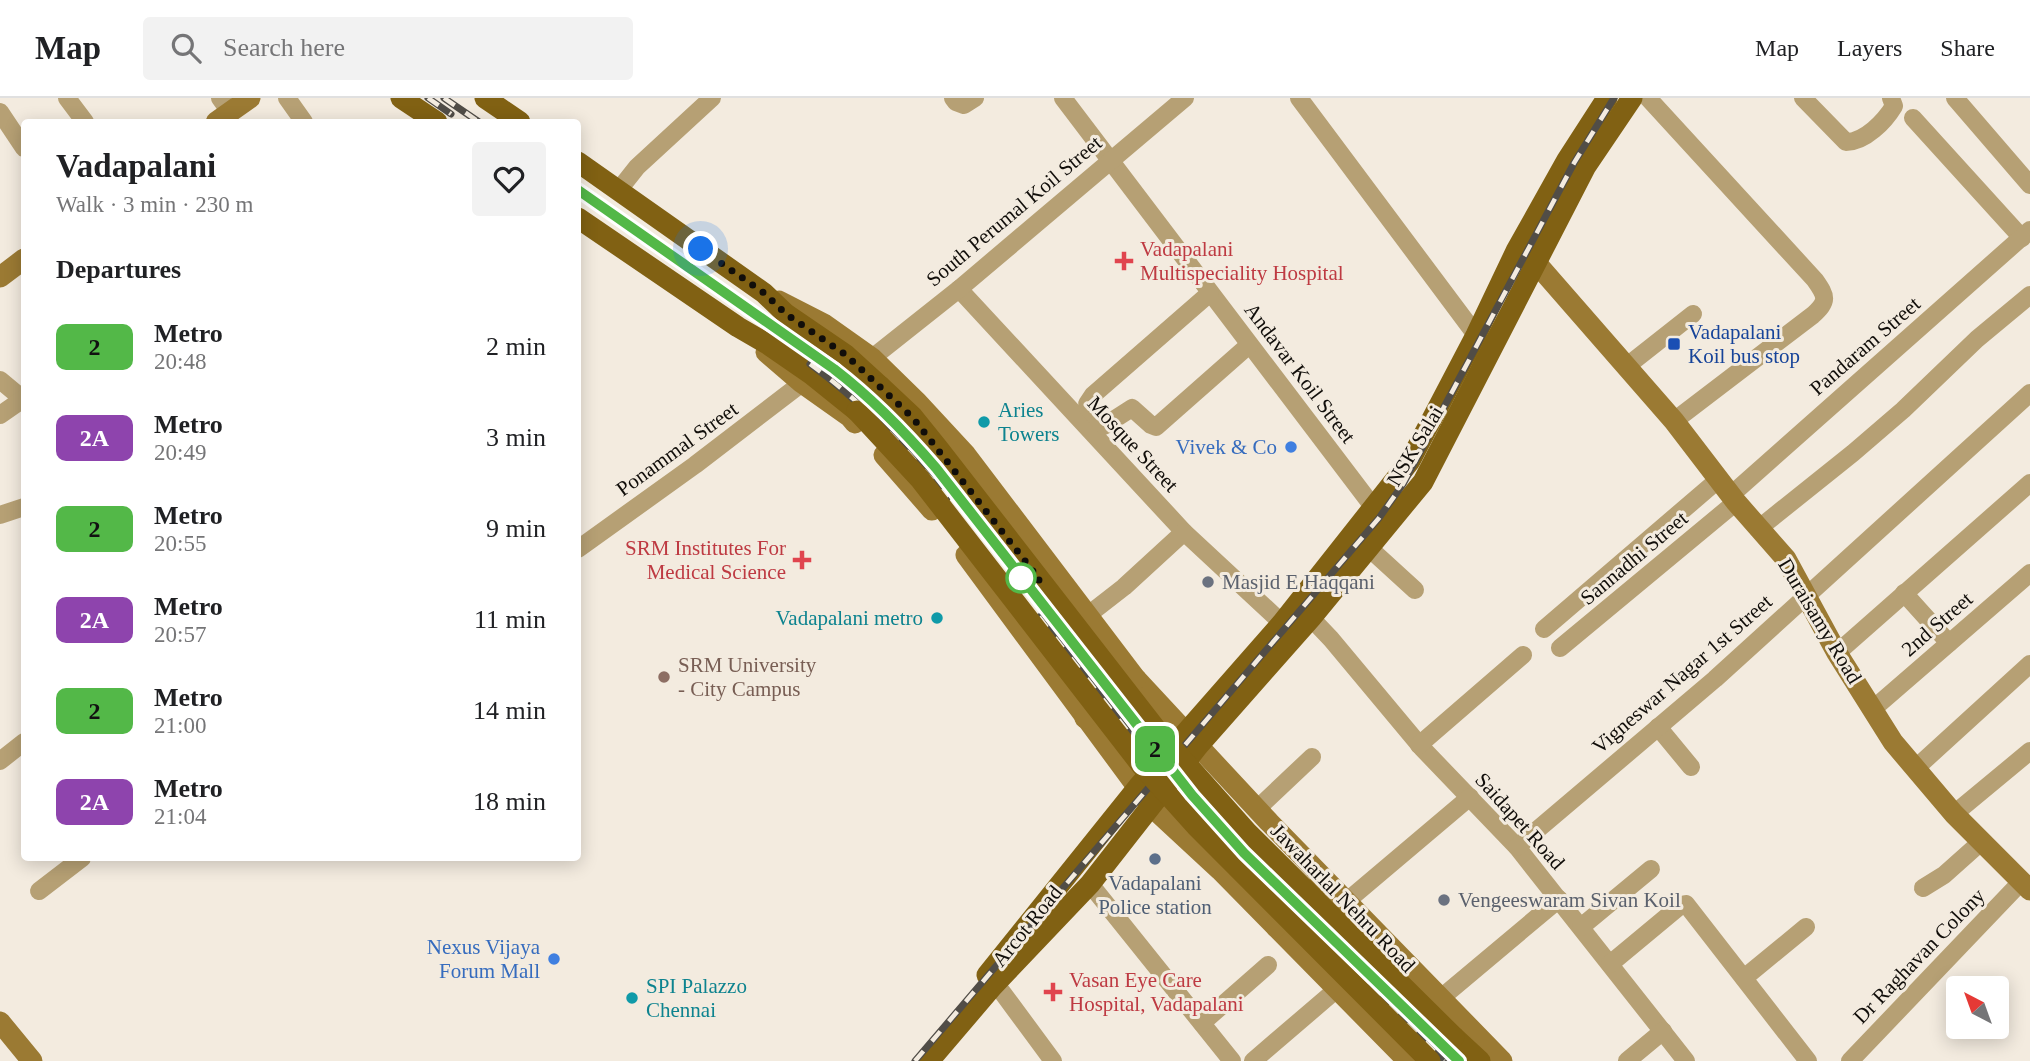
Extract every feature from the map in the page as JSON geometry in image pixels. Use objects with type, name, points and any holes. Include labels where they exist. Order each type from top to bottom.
[{"type":"main road","points":[[401,98],[432,119]]},
{"type":"main road","points":[[485,98],[516,119]]},
{"type":"main road","name":"NSK Salai","points":[[1139,787],[1192,739],[1410,461],[1476,335],[1516,251],[1567,160],[1607,98]]},
{"type":"main road","points":[[1192,739],[1311,618],[1423,482],[1586,166],[1632,98]]},
{"type":"main road","points":[[581,164],[764,293],[786,314],[846,355],[913,418],[1159,733],[1247,832],[1480,1061]]},
{"type":"main road","points":[[581,220],[811,374],[856,411],[920,479],[1142,766],[1196,826],[1430,1061]]},
{"type":"main road","name":"Arcot Road","points":[[912,1061],[993,986],[1090,884],[1152,807],[1192,739]]},
{"type":"main road","name":"Arcot Road","points":[[929,1061],[985,977],[1139,787]]},
{"type":"street","points":[[67,98],[83,119]]},
{"type":"street","points":[[222,111],[250,98]]},
{"type":"street","points":[[287,98],[302,119]]},
{"type":"street","points":[[618,191],[637,167],[712,98]]},
{"type":"street","name":"Andavar Koil Street","points":[[1063,98],[1374,508]]},
{"type":"street","name":"South Perumal Koil Street","points":[[872,358],[959,289],[1185,98]]},
{"type":"street","points":[[1299,98],[1476,335]]},
{"type":"street","points":[[1648,98],[1815,280],[1824,293],[1825,300],[1813,315],[1674,421]]},
{"type":"street","points":[[1803,98],[1846,142],[1853,142],[1866,135],[1889,114],[1894,106],[1891,98]]},
{"type":"street","points":[[1955,98],[2030,185]]},
{"type":"street","points":[[0,112],[21,144]]},
{"type":"street","points":[[1913,118],[2026,234]]},
{"type":"street","name":"Pandaram Street","points":[[1729,492],[2026,234]]},
{"type":"street","name":"Duraisamy Road","points":[[1516,251],[1537,264],[1627,366],[1674,421],[1758,529],[1786,559],[1837,653],[1893,742],[1954,814],[2025,886]]},
{"type":"street","points":[[0,277],[21,261]]},
{"type":"street","name":"Mosque Street","points":[[959,289],[1184,532],[1282,623]]},
{"type":"street","name":"Jawaharlal Nehru Road","points":[[764,293],[824,324],[872,358],[916,401],[965,455],[1136,679],[1257,809],[1502,1061]]},
{"type":"street","points":[[1210,293],[1093,396],[1087,404],[1088,408],[1104,426],[1132,408],[1156,427],[1249,345]]},
{"type":"street","points":[[1758,529],[1903,410],[1977,339],[2030,295]]},
{"type":"street","points":[[1627,366],[1693,314]]},
{"type":"street","points":[[738,327],[802,383],[850,417],[928,503],[1152,807],[1220,870],[1408,1061]]},
{"type":"street","points":[[0,380],[21,397]]},
{"type":"street","name":"Ponammal Street","points":[[581,541],[695,465],[802,383]]},
{"type":"street","name":"Vigneswar Nagar 1st Street","points":[[1517,847],[1715,679],[2030,393]]},
{"type":"street","points":[[0,415],[21,401]]},
{"type":"street","points":[[1837,653],[2030,483]]},
{"type":"street","points":[[1544,629],[1729,492]]},
{"type":"street","name":"Sannadhi Street","points":[[1560,648],[1729,492]]},
{"type":"street","points":[[0,515],[21,508]]},
{"type":"street","points":[[1088,615],[1124,587],[1184,532]]},
{"type":"street","points":[[1369,548],[1415,590]]},
{"type":"street","name":"2nd Street","points":[[1874,709],[2030,573]]},
{"type":"street","points":[[1904,593],[1949,643]]},
{"type":"street","name":"Saidapet Road","points":[[1311,618],[1419,745],[1517,847],[1686,1061]]},
{"type":"street","points":[[1419,745],[1523,655]]},
{"type":"street","points":[[1921,776],[1916,768],[2030,664]]},
{"type":"street","points":[[1085,718],[1136,679]]},
{"type":"street","points":[[1658,727],[1691,767]]},
{"type":"street","points":[[0,761],[21,744]]},
{"type":"street","points":[[1954,814],[2030,751]]},
{"type":"street","points":[[1257,809],[1312,757]]},
{"type":"street","points":[[1347,901],[1470,797]]},
{"type":"street","points":[[1923,888],[1944,875],[1981,842]]},
{"type":"street","points":[[38,891],[78,861]]},
{"type":"street","points":[[1581,927],[1651,869]]},
{"type":"street","points":[[1276,927],[1325,879]]},
{"type":"street","points":[[1090,884],[1232,1061]]},
{"type":"street","name":"Dr Raghavan Colony","points":[[1850,1061],[2025,886]]},
{"type":"street","points":[[1441,998],[1559,899]]},
{"type":"street","points":[[1610,964],[1681,905],[1686,904],[1808,1061]]},
{"type":"street","points":[[1744,978],[1806,927]]},
{"type":"street","points":[[1202,1023],[1268,965]]},
{"type":"street","points":[[993,986],[1002,992],[1054,1061]]},
{"type":"street","points":[[1252,1061],[1337,989]]},
{"type":"street","points":[[0,1022],[32,1061]]},
{"type":"street","points":[[1628,1061],[1663,1031]]},
{"type":"railway","points":[[428,98],[451,114]]},
{"type":"railway","points":[[444,98],[475,119]]},
{"type":"railway","points":[[915,1061],[1379,518],[1403,484],[1574,163],[1614,98]]},
{"type":"railway","points":[[581,192],[834,369],[888,416],[936,468],[1192,795],[1244,853],[1459,1061]]},
{"type":"railway","points":[[810,364],[883,426],[947,498]]},
{"type":"railway","points":[[1039,617],[1129,733]]},
{"type":"railway","points":[[1369,988],[1444,1061]]},
{"type":"metro line","name":"2","points":[[581,192],[834,369],[866,393],[891,417],[936,468],[1192,795],[1244,853],[1459,1061]]},
{"type":"place","name":"Vadapalani Multispeciality Hospital","points":[[1124,261]]},
{"type":"place","name":"Vadapalani Koil bus stop","points":[[1674,344]]},
{"type":"place","name":"Aries Towers","points":[[984,422]]},
{"type":"place","name":"Vivek & Co","points":[[1291,447]]},
{"type":"place","name":"SRM Institutes For Medical Science","points":[[802,560]]},
{"type":"place","name":"Masjid E Haqqani","points":[[1208,582]]},
{"type":"place","name":"Vadapalani metro","points":[[937,618]]},
{"type":"place","name":"SRM University - City Campus","points":[[664,677]]},
{"type":"place","name":"Vadapalani Police station","points":[[1155,859]]},
{"type":"place","name":"Vengeeswaram Sivan Koil","points":[[1444,900]]},
{"type":"place","name":"Nexus Vijaya Forum Mall","points":[[554,959]]},
{"type":"place","name":"Vasan Eye Care Hospital, Vadapalani","points":[[1053,992]]},
{"type":"place","name":"SPI Palazzo Chennai","points":[[632,998]]},
{"type":"route","points":[[701,249],[764,293],[786,314],[846,355],[913,418],[1040,580],[1021,578]]}]
